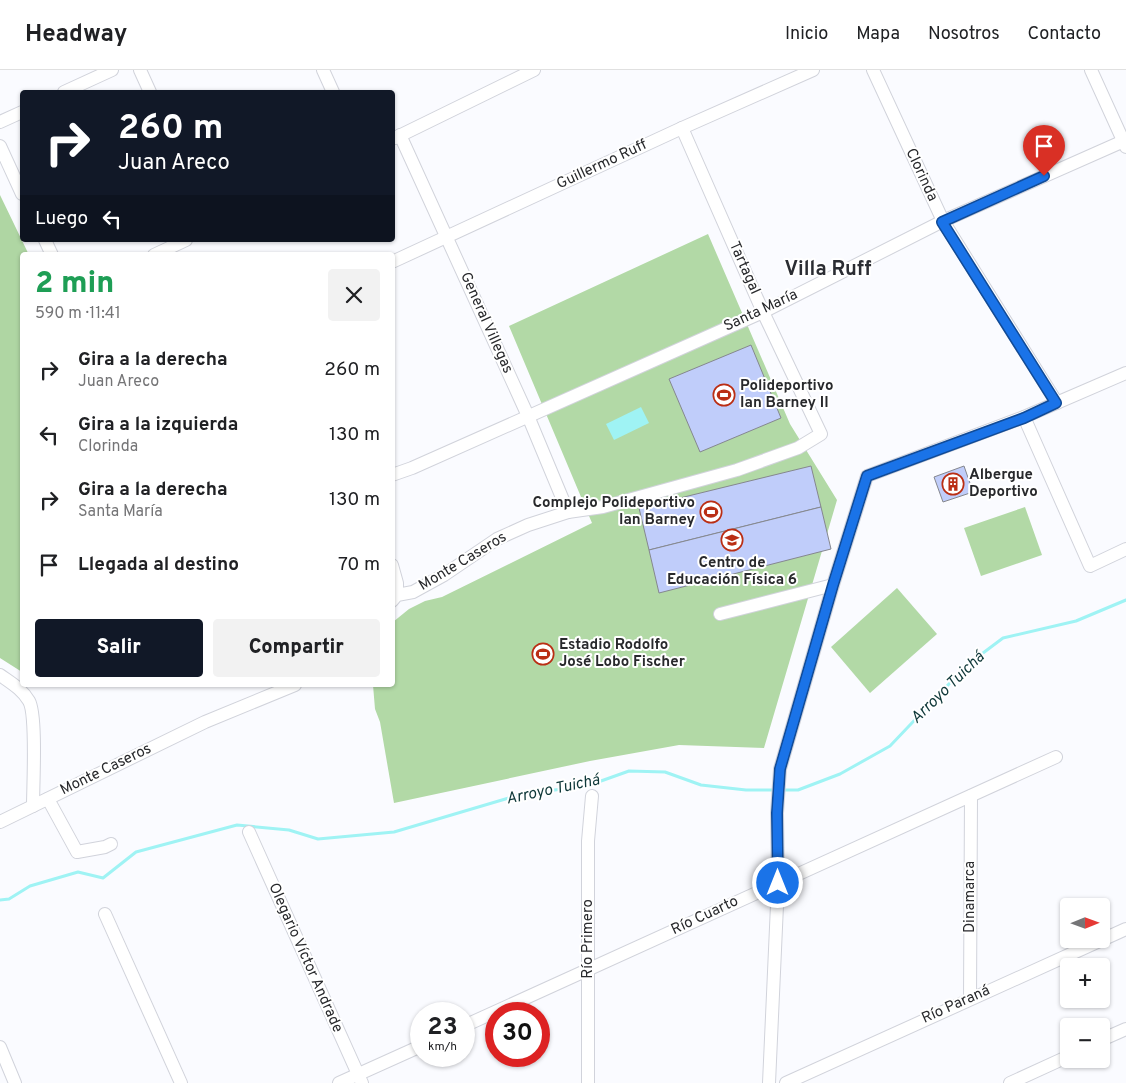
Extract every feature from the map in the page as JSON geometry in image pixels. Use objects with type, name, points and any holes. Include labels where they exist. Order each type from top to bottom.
[{"type":"street","points":[[68,90],[112,70]]},
{"type":"street","points":[[140,70],[149,90]]},
{"type":"street","points":[[322,70],[332,90]]},
{"type":"street","points":[[396,137],[506,76],[534,70]]},
{"type":"street","name":"Guillermo Ruff","points":[[395,261],[448,238],[682,128],[813,70]]},
{"type":"street","name":"Clorinda","points":[[873,70],[942,222],[1056,403]]},
{"type":"street","points":[[1091,70],[1125,142]]},
{"type":"street","points":[[0,122],[20,113]]},
{"type":"street","name":"Tartagal","points":[[682,128],[821,434]]},
{"type":"street","name":"General Villegas","points":[[396,137],[448,238],[528,416],[568,512]]},
{"type":"street","name":"Santa María","points":[[395,474],[764,312],[942,222],[1125,142]]},
{"type":"street","points":[[0,146],[20,190]]},
{"type":"street","points":[[160,252],[182,242]]},
{"type":"street","points":[[769,1083],[778,883],[777,813],[780,769],[833,585],[867,476],[1024,418],[1126,373]]},
{"type":"street","points":[[1024,418],[1090,566],[1126,549]]},
{"type":"street","name":"Monte Caseros","points":[[395,598],[413,592],[444,575],[497,539],[528,525],[568,512],[603,507],[736,470],[798,448],[821,434]]},
{"type":"street","points":[[395,576],[397,583],[395,598]]},
{"type":"street","points":[[720,614],[833,585]]},
{"type":"street","points":[[0,675],[19,688],[30,703],[33,721],[34,806]]},
{"type":"street","name":"Monte Caseros","points":[[0,822],[205,722],[291,687]]},
{"type":"street","name":"Río Cuarto","points":[[475,1021],[1056,757]]},
{"type":"street","name":"Río Primero","points":[[588,1083],[588,841],[592,796]]},
{"type":"street","name":"Dinamarca","points":[[970,999],[971,796]]},
{"type":"street","points":[[48,799],[77,852],[104,848],[111,844]]},
{"type":"street","name":"Olegario Víctor Andrade","points":[[248,832],[360,1079]]},
{"type":"street","points":[[105,914],[181,1083]]},
{"type":"street","name":"Río Paraná","points":[[786,1083],[1126,929]]},
{"type":"street","points":[[1110,1036],[1126,1029]]},
{"type":"street","points":[[0,1047],[15,1083]]},
{"type":"street","points":[[339,1083],[360,1079],[410,1052]]},
{"type":"street","points":[[1010,1083],[1060,1060]]},
{"type":"green space","points":[[0,195],[20,236],[20,242],[23,242],[28,252],[20,252],[20,671],[0,658]]},
{"type":"green space","name":"Complejo Polideportivo Ian Barney","points":[[708,234],[790,424],[837,500],[764,748],[679,745],[590,761],[394,803],[380,722],[375,709],[373,687],[395,687],[395,620],[409,609],[425,601],[442,597],[592,523],[509,326]]},
{"type":"green space","points":[[1025,507],[1042,555],[981,576],[964,528]]},
{"type":"green space","points":[[897,588],[937,634],[870,693],[831,647]]},
{"type":"water","points":[[641,407],[649,423],[614,440],[606,424]]},
{"type":"building","name":"Polideportivo Ian Barney II","points":[[751,345],[781,418],[700,452],[669,379]]},
{"type":"building","points":[[811,466],[821,507],[649,550],[639,508]]},
{"type":"building","name":"Albergue Deportivo","points":[[964,466],[973,492],[943,502],[934,477]]},
{"type":"building","points":[[821,507],[831,549],[659,593],[649,550]]},
{"type":"waterway","name":"Arroyo Tuichá","points":[[781,790],[798,790],[840,774],[890,746],[967,665],[1003,638],[1076,621],[1126,600]]},
{"type":"waterway","name":"Arroyo Tuichá","points":[[0,900],[9,899],[30,886],[78,872],[103,878],[136,852],[237,825],[289,830],[318,839],[394,832],[522,794],[587,786],[629,771],[665,772],[701,785],[746,790],[775,790]]},
{"type":"place","name":"Polideportivo Ian Barney II","points":[[724,395]]},
{"type":"place","name":"Albergue Deportivo","points":[[953,484]]},
{"type":"place","name":"Complejo Polideportivo Ian Barney","points":[[711,512]]},
{"type":"place","name":"Centro de Educación Física 6","points":[[732,540]]},
{"type":"place","name":"Estadio Rodolfo José Lobo Fischer","points":[[543,654]]},
{"type":"district","name":"Villa Ruff","points":[[828,270]]},
{"type":"route","points":[[778,883],[777,813],[780,769],[833,585],[867,476],[1024,418],[1056,403],[942,222],[1044,176]]}]
